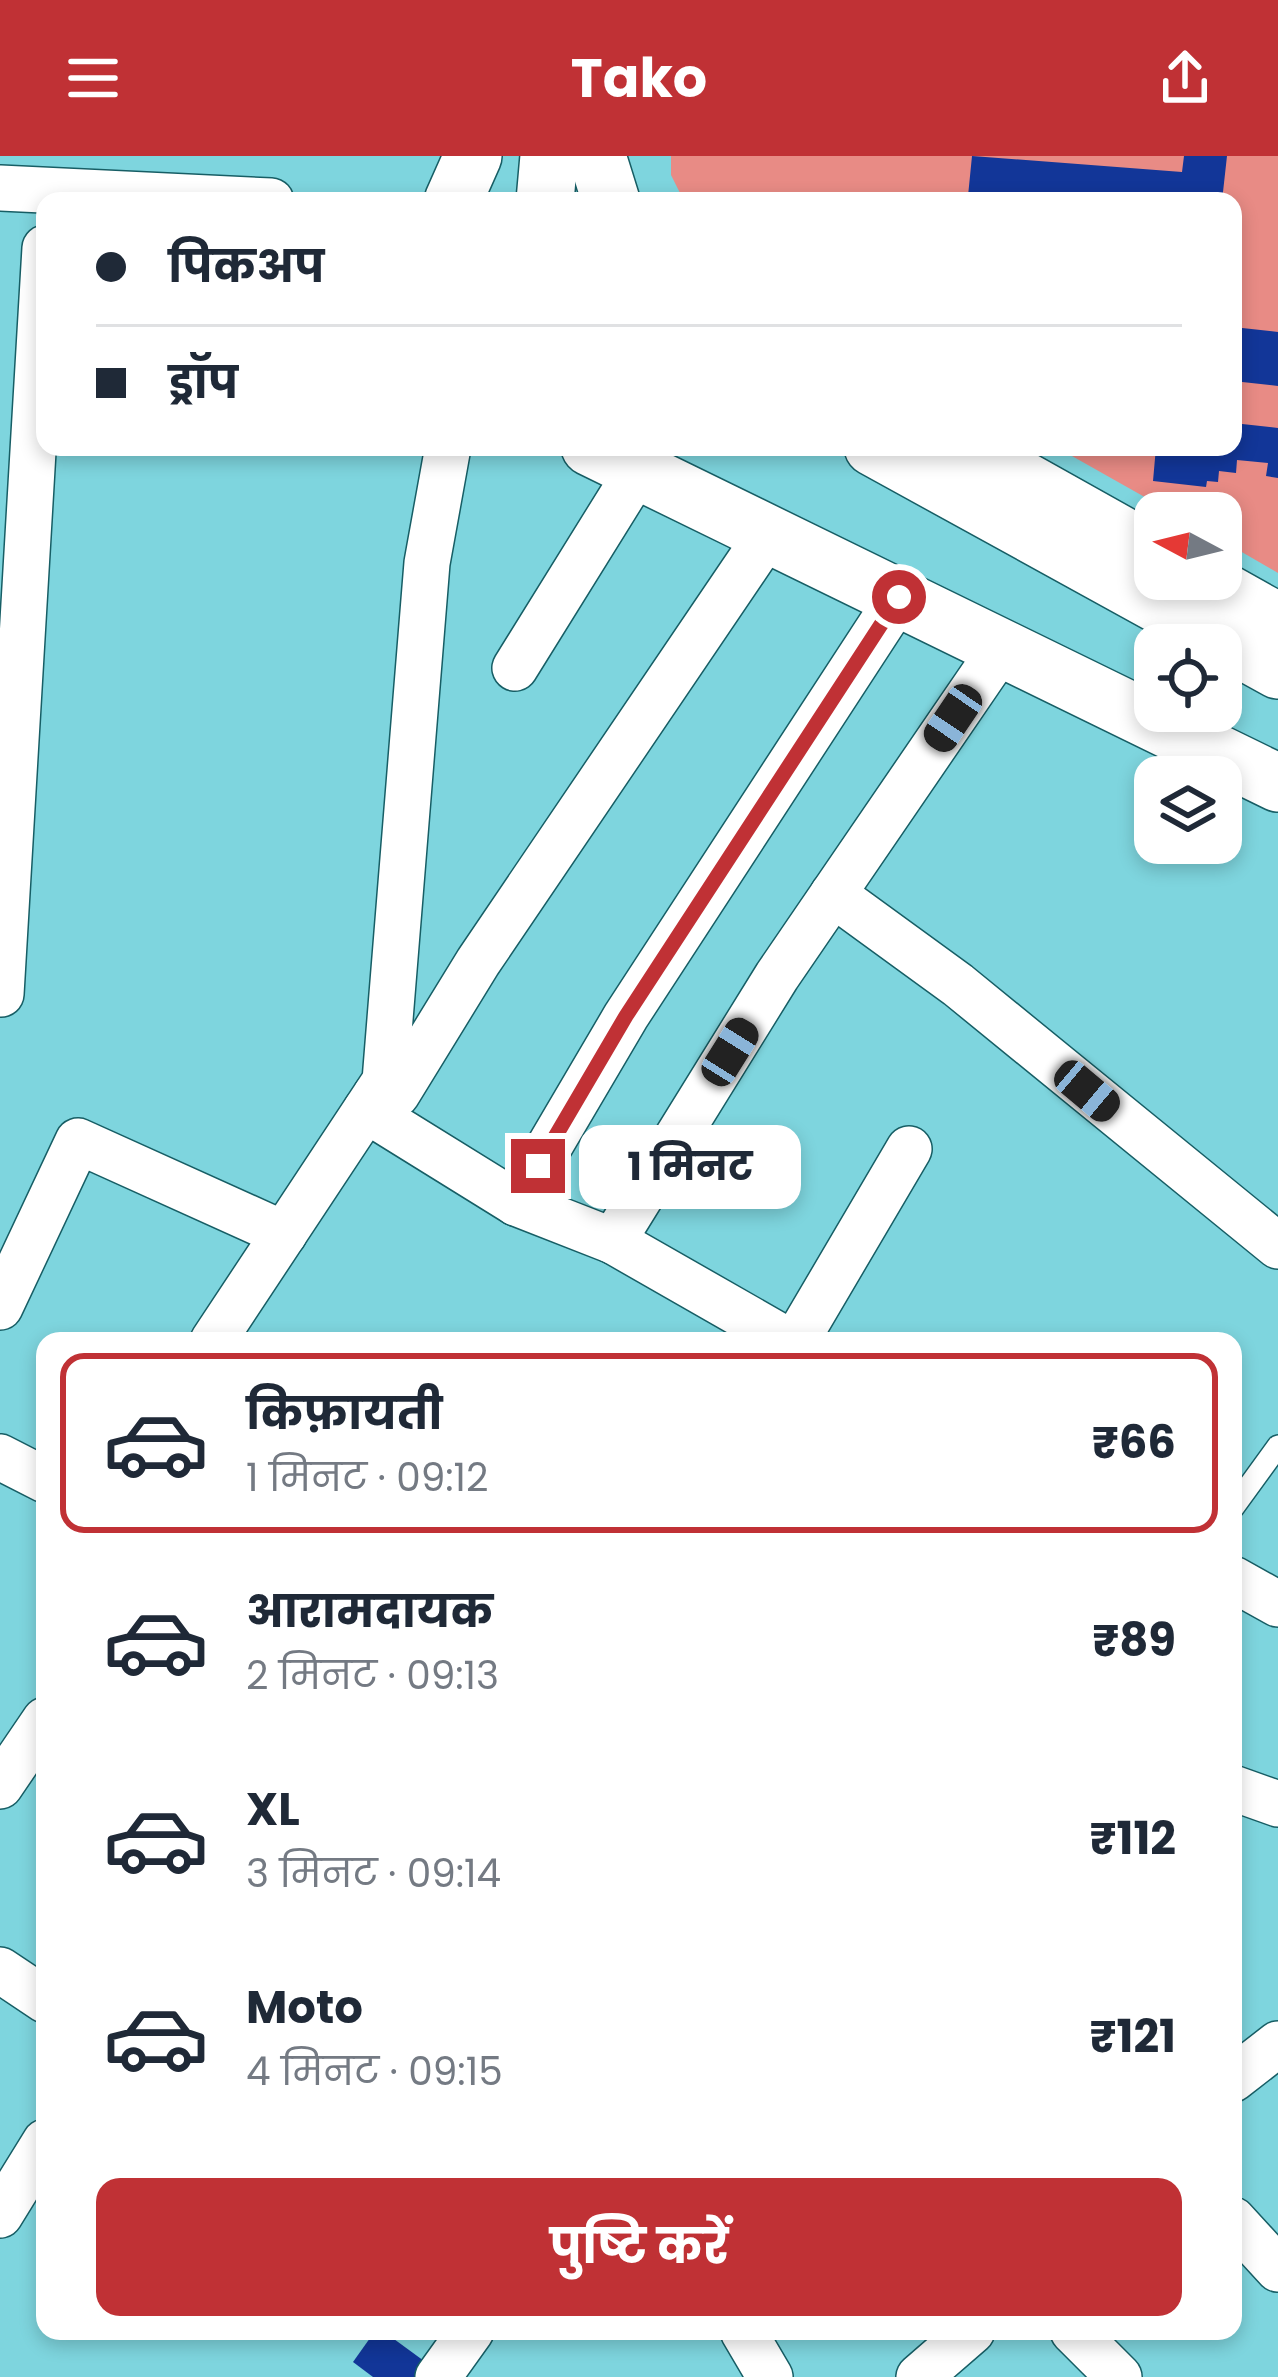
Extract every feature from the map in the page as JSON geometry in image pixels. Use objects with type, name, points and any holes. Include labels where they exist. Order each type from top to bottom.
[{"type":"street","points":[[457,192],[473,156]]},
{"type":"street","points":[[545,192],[549,156]]},
{"type":"street","points":[[598,156],[608,192]]},
{"type":"street","points":[[0,188],[49,183],[160,192]]},
{"type":"street","points":[[1,994],[36,446]]},
{"type":"street","points":[[219,1332],[385,1081],[428,563],[446,456]]},
{"type":"street","points":[[889,456],[1278,670]]},
{"type":"street","points":[[980,456],[1134,542]]},
{"type":"street","points":[[515,668],[614,459],[1278,783]]},
{"type":"street","points":[[371,1102],[398,1094],[478,962],[768,534]]},
{"type":"street","points":[[516,1204],[626,1016],[899,597]]},
{"type":"street","points":[[1239,600],[1278,622]]},
{"type":"street","points":[[613,1241],[833,894],[1001,647]]},
{"type":"street","points":[[833,894],[958,986],[1278,1246]]},
{"type":"street","points":[[371,1102],[516,1204],[613,1241],[776,1332]]},
{"type":"street","points":[[0,1306],[78,1141],[284,1234]]},
{"type":"street","points":[[797,1332],[909,1149]]},
{"type":"street","points":[[0,1457],[36,1475]]},
{"type":"street","points":[[1242,1584],[1278,1604]]},
{"type":"street","points":[[0,1786],[36,1733]]},
{"type":"street","points":[[1242,1791],[1278,1804]]},
{"type":"street","points":[[0,1970],[36,1994]]},
{"type":"street","points":[[1242,2072],[1278,2044]]},
{"type":"street","points":[[0,2216],[36,2157]]},
{"type":"street","points":[[1242,2229],[1278,2269]]},
{"type":"street","points":[[438,2377],[465,2340]]},
{"type":"street","points":[[748,2340],[770,2377]]},
{"type":"street","points":[[919,2377],[962,2340]]},
{"type":"street","points":[[1082,2340],[1119,2377]]},
{"type":"lane","points":[[1242,1496],[1278,1446]]},
{"type":"shaded area","points":[[671,156],[1278,156],[1278,573],[1242,552],[1242,492],[1136,492],[1072,456],[1242,456],[1242,192],[680,192],[671,175]]},
{"type":"building","points":[[972,156],[1182,172],[1184,156],[1227,156],[1223,192],[968,192]]},
{"type":"building","points":[[1242,328],[1278,332],[1278,386],[1242,382]]},
{"type":"building","points":[[1242,424],[1278,428],[1278,478],[1266,476],[1268,463],[1237,460],[1236,473],[1219,471],[1218,482],[1207,481],[1206,487],[1153,481],[1155,456],[1242,456]]},
{"type":"building","points":[[369,2340],[395,2340],[435,2369],[428,2377],[373,2377],[353,2362]]},
{"type":"route","points":[[538,1166],[626,1016],[899,597]]}]
